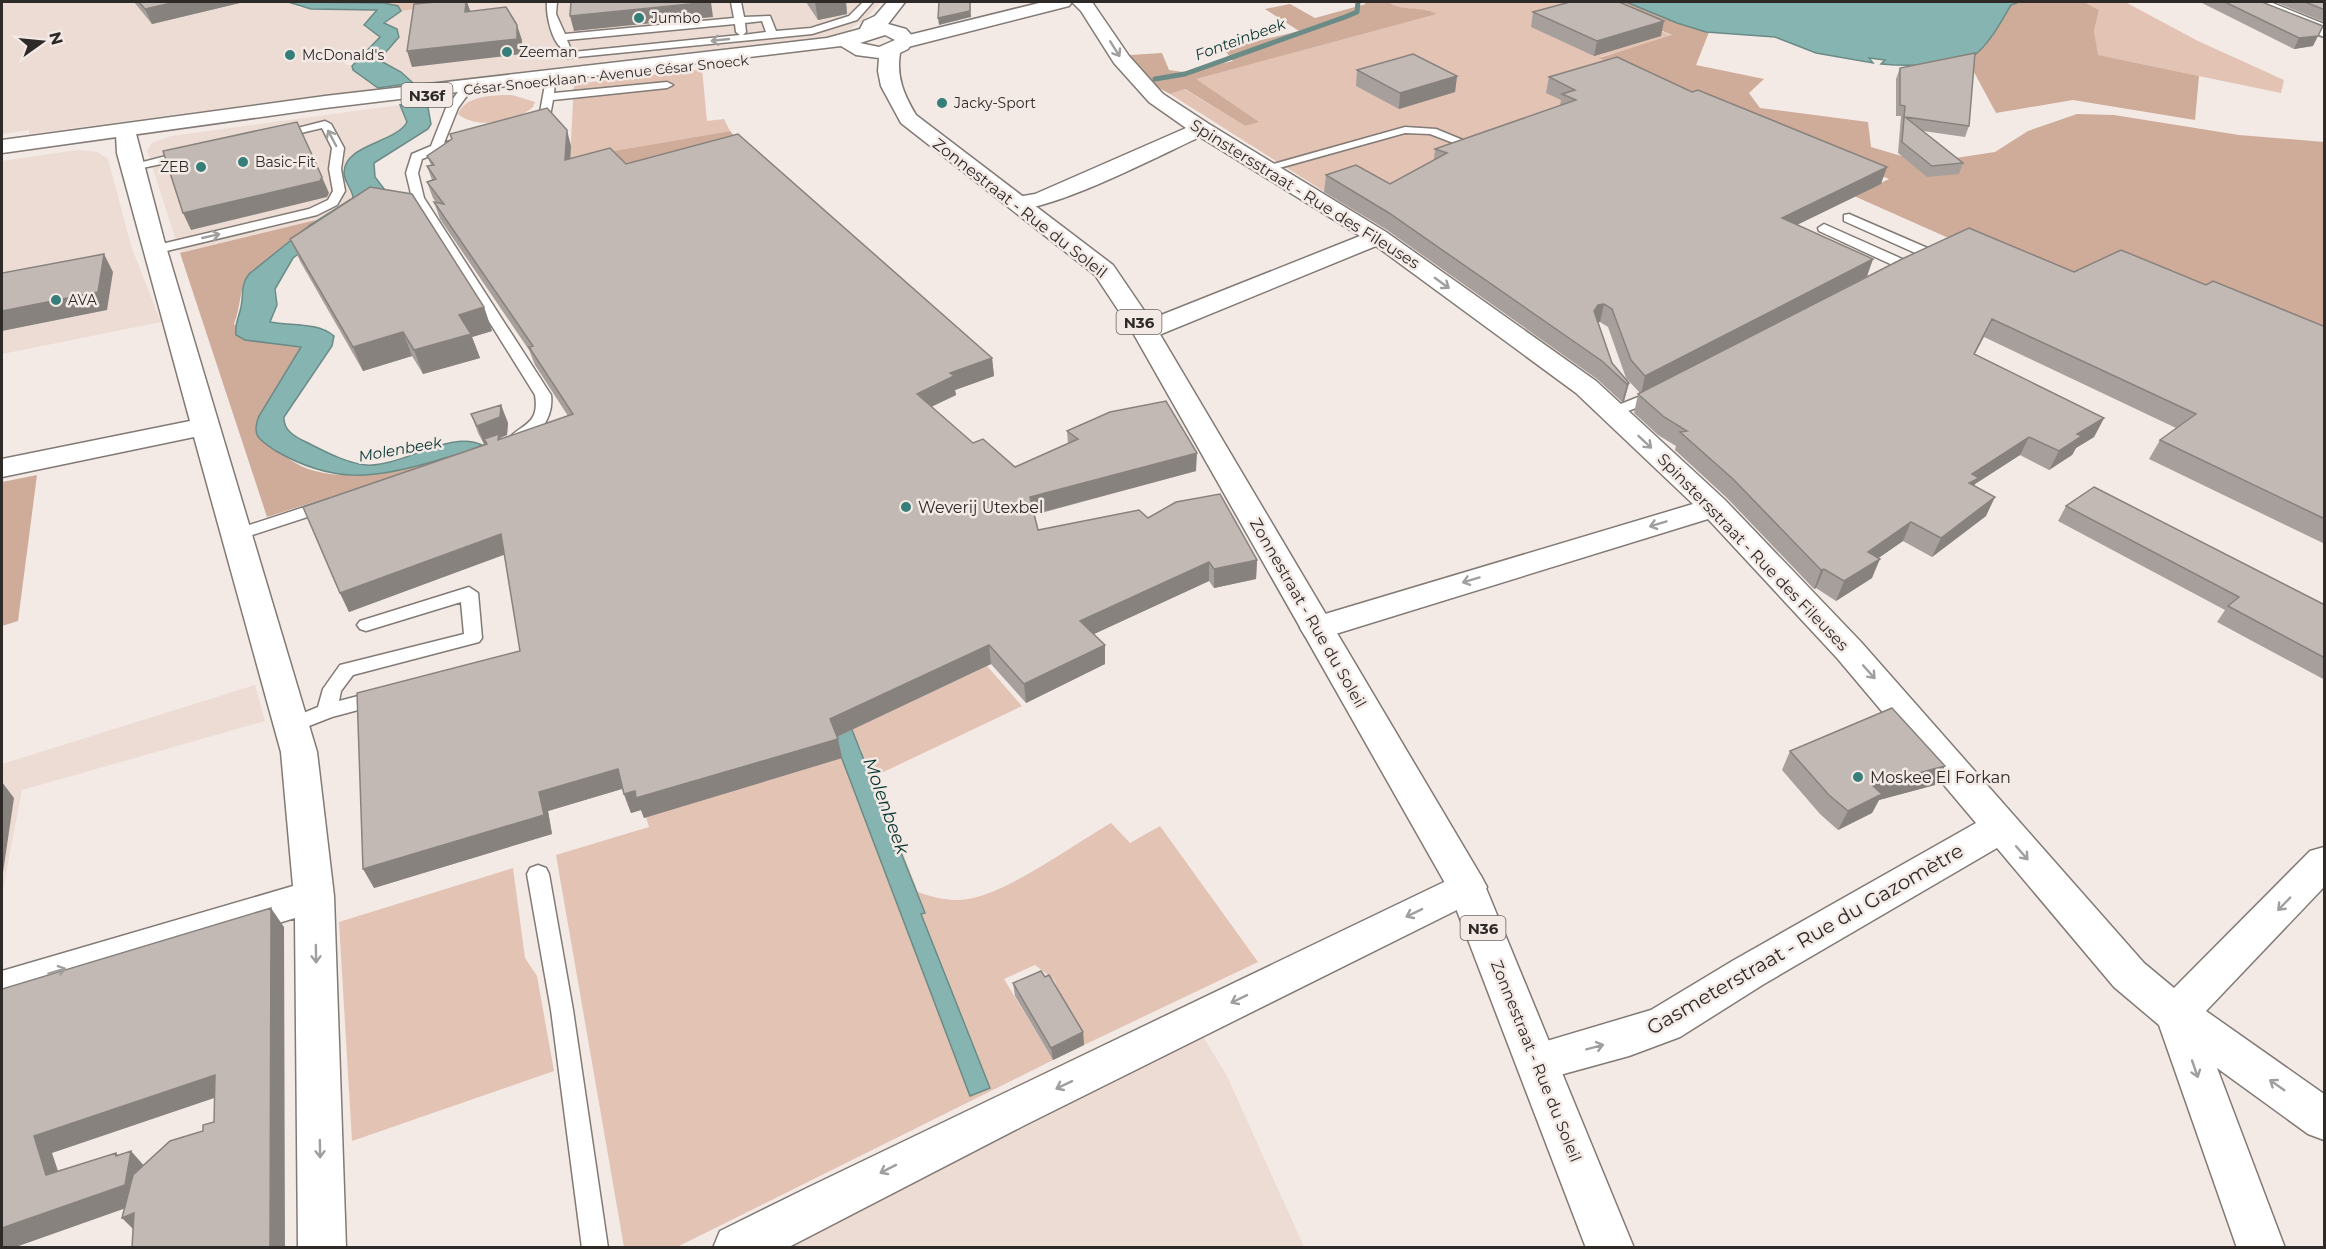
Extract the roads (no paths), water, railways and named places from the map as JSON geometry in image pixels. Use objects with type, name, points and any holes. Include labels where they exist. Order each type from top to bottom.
[{"type":"street","points":[[879,41],[896,2]]},
{"type":"street","points":[[879,41],[930,35],[1063,2]]},
{"type":"street","name":"Spinstersstraat - Rue des Fileuses","points":[[1081,2],[1088,7],[1121,59],[1156,98],[1201,129],[1378,237],[1586,387],[1714,507],[1849,650],[1923,732],[2000,828],[2128,975],[2176,1014],[2325,1119]]},
{"type":"street","points":[[2256,2],[2325,32]]},
{"type":"street","name":"César Snoecklaan - Avenue César Snoeck","points":[[2,147],[568,64],[743,46],[818,46],[879,41]]},
{"type":"street","name":"César Snoecklaan - Avenue César Snoeck","points":[[2,153],[465,90],[549,89],[879,41]]},
{"type":"street","name":"Zonnestraat - Rue du Soleil","points":[[879,41],[900,106],[908,119],[1020,203],[1104,270],[1145,331],[1467,887],[1610,1248]]},
{"type":"street","points":[[1020,203],[1040,200],[1201,129]]},
{"type":"street","points":[[127,135],[128,153],[154,250],[207,426],[299,752],[314,896],[322,1248]]},
{"type":"street","points":[[1145,331],[1378,237]]},
{"type":"street","points":[[2,468],[207,426]]},
{"type":"street","points":[[1317,628],[1714,507]]},
{"type":"street","name":"Gasmeterstraat - Rue du Gazomètre","points":[[1538,1062],[1629,1037],[1665,1024],[1749,972],[2000,828]]},
{"type":"street","points":[[2261,1248],[2176,1014],[2325,862]]},
{"type":"street","points":[[737,1248],[941,1142],[1101,1067],[1467,887]]},
{"type":"street","points":[[2,988],[314,896]]},
{"type":"lane","points":[[552,2],[550,14],[561,38],[568,64]]},
{"type":"lane","points":[[736,2],[743,46],[772,35],[825,28],[853,18],[868,2]]},
{"type":"lane","points":[[561,38],[766,18],[772,35]]},
{"type":"lane","points":[[523,125],[544,116],[549,89],[667,85]]},
{"type":"lane","points":[[436,148],[452,108],[465,90]]},
{"type":"lane","points":[[154,250],[313,212],[333,202],[339,191],[335,170],[338,152],[325,124],[257,139]]},
{"type":"lane","points":[[1265,168],[1406,130],[1432,131],[1469,145]]},
{"type":"lane","points":[[479,137],[436,148],[416,157],[412,173],[418,198],[543,395],[544,412],[530,430],[502,446]]},
{"type":"lane","points":[[133,166],[201,152]]},
{"type":"lane","points":[[1849,218],[1932,250],[1884,276]]},
{"type":"lane","points":[[1824,228],[1904,265]]},
{"type":"lane","points":[[1624,388],[1638,404]]},
{"type":"lane","points":[[1613,412],[1638,404],[1669,388]]},
{"type":"lane","points":[[237,535],[347,498]]},
{"type":"lane","points":[[327,711],[332,689],[347,670],[473,638],[469,593],[366,625]]},
{"type":"lane","points":[[291,726],[327,711],[396,693]]},
{"type":"lane","points":[[538,874],[562,1010],[595,1248]]},
{"type":"water","points":[[288,2],[384,3],[398,6],[401,11],[384,23],[397,29],[399,37],[379,60],[401,72],[413,83],[378,88],[353,70],[352,66],[380,37],[364,25],[377,10],[311,9]]},
{"type":"water","points":[[1626,2],[2019,2],[2011,5],[1987,43],[1969,58],[1931,65],[1903,65],[1881,64],[1885,60],[1869,58],[1873,63],[1816,53],[1775,37],[1706,32]]},
{"type":"water","points":[[427,102],[431,124],[428,129],[374,163],[375,177],[385,190],[293,258],[275,289],[277,305],[270,322],[312,326],[334,336],[332,346],[284,417],[284,422],[290,432],[302,440],[343,459],[366,465],[394,461],[456,442],[470,441],[482,445],[464,453],[392,472],[354,475],[316,469],[276,451],[261,440],[256,433],[259,416],[301,347],[245,340],[236,335],[244,282],[249,274],[310,225],[353,198],[344,176],[346,163],[361,150],[401,129],[407,122],[400,105]]},
{"type":"water","points":[[757,535],[813,632],[925,913],[921,914],[990,1088],[970,1096]]},
{"type":"waterway","name":"Fonteinbeek","points":[[1155,79],[1185,74],[1345,17],[1357,12],[1358,2]]},
{"type":"place","name":"Jumbo","points":[[639,18]]},
{"type":"place","name":"Zeeman","points":[[507,52]]},
{"type":"place","name":"McDonald's","points":[[290,55]]},
{"type":"place","name":"Jacky-Sport","points":[[942,103]]},
{"type":"place","name":"Basic-Fit","points":[[243,162]]},
{"type":"place","name":"ZEB","points":[[201,167]]},
{"type":"place","name":"AVA","points":[[56,300]]},
{"type":"place","name":"Weverij Utexbel","points":[[906,507]]},
{"type":"place","name":"Moskee El Forkan","points":[[1858,777]]},
{"type":"water label","name":"Molenbeek","points":[[400,449]]},
{"type":"water label","name":"Molenbeek","points":[[886,806]]}]
